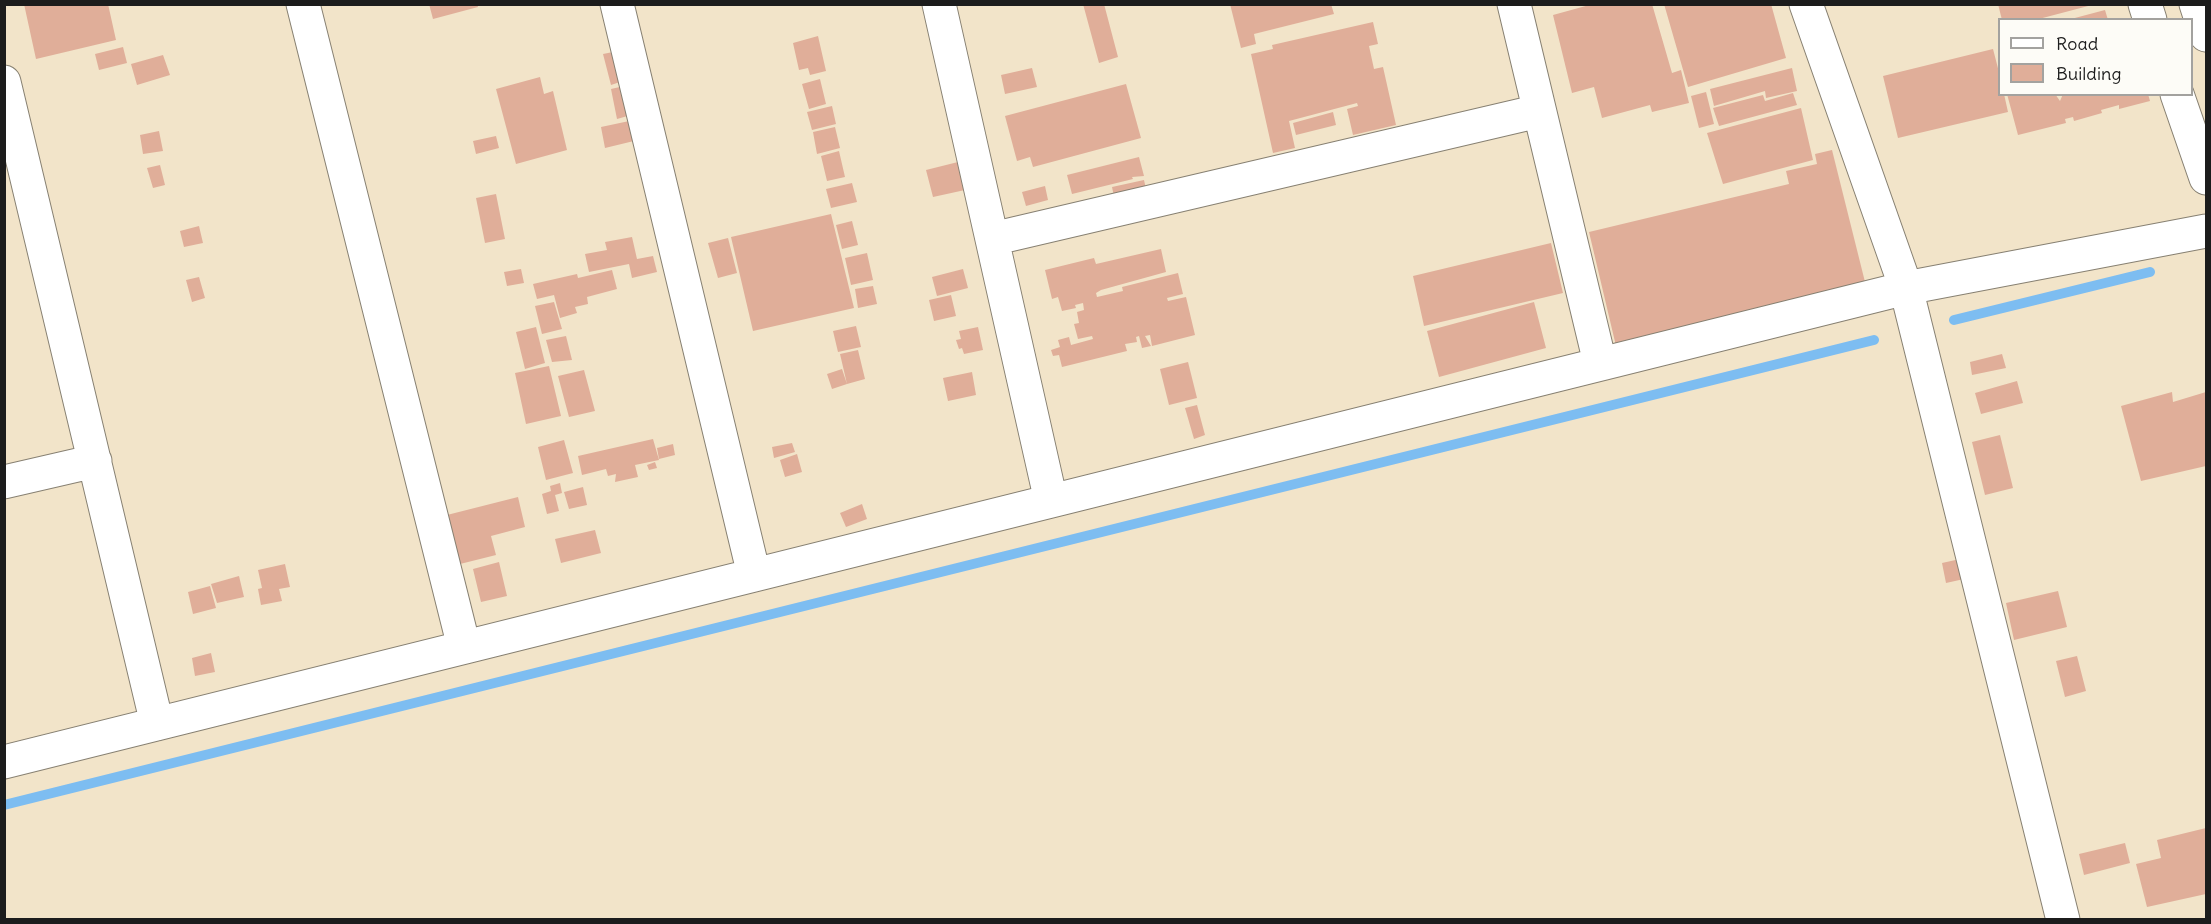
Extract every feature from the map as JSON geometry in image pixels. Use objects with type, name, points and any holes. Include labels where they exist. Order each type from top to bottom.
[{"type":"street","points":[[303,4],[464,647]]},
{"type":"street","points":[[617,4],[754,575]]},
{"type":"street","points":[[939,4],[1051,501]]},
{"type":"street","points":[[1514,4],[1600,363]]},
{"type":"street","points":[[1806,4],[1906,288],[2063,920]]},
{"type":"street","points":[[2196,4],[2206,35]]},
{"type":"street","points":[[4,82],[158,723]]},
{"type":"street","points":[[2178,96],[2206,178]]},
{"type":"street","points":[[992,239],[1539,111]]},
{"type":"street","points":[[4,762],[1906,288],[2206,231]]},
{"type":"street","points":[[4,482],[95,461]]},
{"type":"building","points":[[24,4],[108,4],[116,40],[36,59]]},
{"type":"building","points":[[429,4],[477,4],[478,7],[433,19]]},
{"type":"building","points":[[1083,4],[1104,4],[1118,57],[1099,63]]},
{"type":"building","points":[[1230,4],[1331,4],[1334,14],[1254,34],[1256,44],[1241,48]]},
{"type":"building","points":[[1593,4],[1652,4],[1672,73],[1681,70],[1689,103],[1652,112],[1650,105],[1602,118],[1594,87],[1572,93],[1553,15]]},
{"type":"building","points":[[1664,4],[1771,4],[1786,58],[1688,87]]},
{"type":"building","points":[[1998,4],[2092,4],[2043,18],[2002,18]]},
{"type":"building","points":[[2105,10],[2107,18],[2075,18]]},
{"type":"building","points":[[1373,22],[1378,44],[1369,46],[1374,69],[1383,67],[1396,125],[1353,135],[1347,109],[1358,106],[1357,103],[1289,121],[1295,148],[1273,153],[1251,54],[1273,49],[1272,45]]},
{"type":"building","points":[[818,36],[826,71],[810,75],[808,68],[799,70],[793,43]]},
{"type":"building","points":[[123,47],[127,63],[99,70],[95,54]]},
{"type":"building","points":[[1993,49],[1998,68],[1998,96],[2004,96],[2008,112],[1898,138],[1883,76]]},
{"type":"building","points":[[613,52],[620,82],[611,85],[603,54]]},
{"type":"building","points":[[163,55],[170,75],[137,85],[131,64]]},
{"type":"building","points":[[1032,68],[1037,87],[1005,94],[1001,75]]},
{"type":"building","points":[[1792,68],[1797,91],[1766,98],[1765,91],[1714,106],[1710,89]]},
{"type":"building","points":[[540,77],[544,94],[553,91],[567,150],[516,164],[496,89]]},
{"type":"building","points":[[820,79],[826,104],[809,109],[802,84]]},
{"type":"building","points":[[1126,84],[1141,138],[1033,167],[1030,157],[1017,161],[1005,116]]},
{"type":"building","points":[[624,86],[631,115],[617,119],[611,89]]},
{"type":"building","points":[[1706,92],[1714,124],[1699,128],[1691,96]]},
{"type":"building","points":[[1793,93],[1797,105],[1719,126],[1713,108],[1763,95],[1765,101]]},
{"type":"building","points":[[2008,96],[2056,96],[2060,101],[2062,96],[2149,96],[2150,101],[2119,109],[2119,105],[2101,110],[2102,113],[2074,121],[2073,117],[2065,119],[2066,123],[2018,135]]},
{"type":"building","points":[[832,106],[836,124],[812,130],[807,112]]},
{"type":"building","points":[[1801,108],[1813,160],[1723,184],[1707,133]]},
{"type":"building","points":[[1333,112],[1336,125],[1296,135],[1293,123]]},
{"type":"building","points":[[634,120],[638,140],[605,148],[601,127]]},
{"type":"building","points":[[835,127],[840,148],[817,154],[813,132]]},
{"type":"building","points":[[159,131],[163,151],[143,154],[140,135]]},
{"type":"building","points":[[496,136],[499,148],[476,154],[473,141]]},
{"type":"building","points":[[1832,150],[1866,286],[1616,346],[1589,232],[1789,184],[1786,171],[1817,164],[1815,154]]},
{"type":"building","points":[[839,151],[845,177],[827,181],[821,156]]},
{"type":"building","points":[[1139,157],[1144,176],[1132,177],[1133,179],[1072,194],[1067,175]]},
{"type":"building","points":[[958,162],[965,190],[933,197],[926,170]]},
{"type":"building","points":[[160,165],[165,185],[153,188],[147,168]]},
{"type":"building","points":[[1144,180],[1148,198],[1116,206],[1112,187]]},
{"type":"building","points":[[852,183],[857,202],[831,208],[826,189]]},
{"type":"building","points":[[1045,186],[1048,200],[1026,206],[1022,192]]},
{"type":"building","points":[[496,194],[505,239],[485,243],[476,198]]},
{"type":"building","points":[[831,214],[854,308],[753,331],[731,237]]},
{"type":"building","points":[[852,221],[858,245],[842,249],[836,225]]},
{"type":"building","points":[[199,226],[203,243],[184,247],[180,231]]},
{"type":"building","points":[[632,237],[637,259],[653,256],[657,272],[632,278],[629,264],[589,272],[585,254],[607,250],[605,242]]},
{"type":"building","points":[[728,238],[737,273],[718,278],[708,243]]},
{"type":"building","points":[[1551,243],[1563,293],[1424,326],[1413,276]]},
{"type":"building","points":[[1161,249],[1166,272],[1101,290],[1096,293],[1097,297],[1123,291],[1122,287],[1178,273],[1183,294],[1167,298],[1168,301],[1186,297],[1195,335],[1152,346],[1150,335],[1145,336],[1151,346],[1142,348],[1139,336],[1136,337],[1137,342],[1125,344],[1127,351],[1062,367],[1059,355],[1053,356],[1051,350],[1060,347],[1058,340],[1069,337],[1071,345],[1093,339],[1092,336],[1078,339],[1074,324],[1079,323],[1077,312],[1084,310],[1083,303],[1075,305],[1076,308],[1062,311],[1058,297],[1052,299],[1045,270],[1094,258],[1096,264]]},
{"type":"building","points":[[867,253],[873,280],[851,285],[845,258]]},
{"type":"building","points":[[521,269],[524,283],[507,286],[504,272]]},
{"type":"building","points":[[963,269],[968,288],[937,296],[932,277]]},
{"type":"building","points":[[612,270],[617,289],[587,297],[588,304],[575,307],[577,313],[560,318],[554,295],[537,299],[533,284],[577,274],[578,278]]},
{"type":"building","points":[[199,277],[205,298],[192,302],[186,280]]},
{"type":"building","points":[[873,286],[877,304],[858,308],[855,289]]},
{"type":"building","points":[[951,295],[956,316],[934,321],[929,300]]},
{"type":"building","points":[[554,302],[562,329],[542,334],[535,306]]},
{"type":"building","points":[[1534,302],[1546,348],[1439,377],[1427,331]]},
{"type":"building","points":[[856,326],[861,347],[838,352],[833,331]]},
{"type":"building","points":[[536,327],[545,363],[525,369],[516,332]]},
{"type":"building","points":[[978,327],[983,350],[964,354],[962,348],[959,349],[956,340],[961,339],[959,331]]},
{"type":"building","points":[[566,336],[572,360],[552,362],[546,340]]},
{"type":"building","points":[[858,350],[865,379],[847,384],[840,354]]},
{"type":"building","points":[[2002,354],[2006,368],[1972,375],[1970,362]]},
{"type":"building","points":[[1188,362],[1197,398],[1169,405],[1160,369]]},
{"type":"building","points":[[549,366],[561,416],[526,424],[515,373]]},
{"type":"building","points":[[842,369],[847,384],[832,389],[827,374]]},
{"type":"building","points":[[584,370],[595,411],[569,417],[558,376]]},
{"type":"building","points":[[972,372],[976,395],[948,401],[943,378]]},
{"type":"building","points":[[2017,381],[2023,403],[1981,414],[1975,393]]},
{"type":"building","points":[[2172,392],[2173,402],[2206,392],[2206,466],[2141,481],[2121,406]]},
{"type":"building","points":[[1197,405],[1205,435],[1194,439],[1185,408]]},
{"type":"building","points":[[2000,435],[2013,488],[1985,495],[1972,442]]},
{"type":"building","points":[[653,439],[659,460],[635,465],[638,477],[615,482],[616,474],[608,476],[606,469],[582,475],[578,456]]},
{"type":"building","points":[[564,440],[573,473],[546,480],[538,447]]},
{"type":"building","points":[[792,443],[795,452],[774,458],[772,447]]},
{"type":"building","points":[[673,444],[675,455],[659,459],[657,448]]},
{"type":"building","points":[[797,454],[802,472],[785,477],[780,460]]},
{"type":"building","points":[[655,462],[657,468],[649,470],[647,465]]},
{"type":"building","points":[[560,483],[562,493],[555,495],[559,511],[547,514],[542,494],[551,491],[550,486]]},
{"type":"building","points":[[583,487],[587,505],[569,509],[564,492]]},
{"type":"building","points":[[518,497],[525,527],[491,536],[496,555],[456,565],[443,516]]},
{"type":"building","points":[[862,504],[867,519],[846,527],[840,513]]},
{"type":"building","points":[[595,530],[601,553],[561,563],[555,539]]},
{"type":"building","points":[[1960,559],[1964,579],[1946,583],[1942,563]]},
{"type":"building","points":[[499,562],[507,596],[481,602],[473,569]]},
{"type":"building","points":[[285,564],[290,587],[279,589],[282,601],[261,605],[258,589],[262,588],[258,570]]},
{"type":"building","points":[[239,576],[244,597],[217,603],[211,584]]},
{"type":"building","points":[[210,586],[216,608],[193,614],[188,592]]},
{"type":"building","points":[[2058,591],[2067,627],[2014,640],[2006,603]]},
{"type":"building","points":[[211,653],[215,672],[195,676],[192,658]]},
{"type":"building","points":[[2077,656],[2086,691],[2065,697],[2056,661]]},
{"type":"building","points":[[2206,828],[2206,894],[2147,907],[2136,864],[2161,858],[2157,840]]},
{"type":"building","points":[[2125,843],[2130,863],[2084,875],[2079,854]]},
{"type":"waterway","points":[[1954,320],[2150,272]]},
{"type":"waterway","points":[[4,805],[1874,340]]}]
